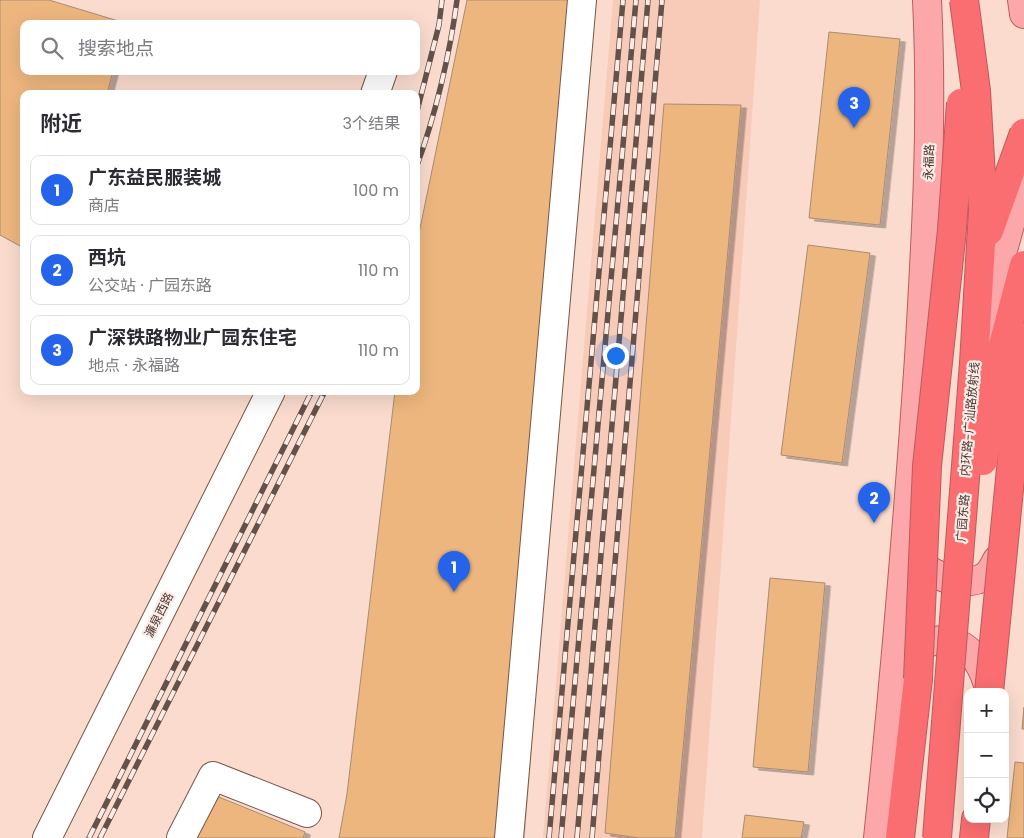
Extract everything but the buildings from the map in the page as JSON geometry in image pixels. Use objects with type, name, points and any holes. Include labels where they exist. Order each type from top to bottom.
[{"type":"highway","points":[[900,838],[906,679],[961,122],[959,0]]},
{"type":"highway","name":"内环路-广汕路放射线","points":[[936,838],[974,363],[983,210],[976,91],[964,0]]},
{"type":"highway","points":[[906,679],[957,369],[982,257],[1024,133]]},
{"type":"highway","points":[[947,838],[979,487],[1002,349],[1024,265]]},
{"type":"highway","points":[[987,688],[1024,337]]},
{"type":"highway","points":[[972,838],[974,823]]},
{"type":"main road","name":"永福路","points":[[907,539],[930,163],[927,0]]},
{"type":"main road","points":[[1022,0],[1024,14]]},
{"type":"main road","name":"广园东路","points":[[936,838],[976,394],[993,286],[1024,174]]},
{"type":"main road","points":[[987,688],[997,560],[1024,395]]},
{"type":"main road","points":[[878,838],[906,679],[907,539]]},
{"type":"main road","points":[[907,539],[913,556],[920,563],[934,573],[957,581],[978,579],[986,576],[997,560]]},
{"type":"main road","points":[[906,679],[903,662],[918,646],[944,639],[963,647],[976,659],[987,688]]},
{"type":"street","points":[[509,838],[582,0]]},
{"type":"street","points":[[376,90],[382,75]]},
{"type":"street","name":"濂泉西路","points":[[47,838],[269,395]]},
{"type":"street","points":[[181,838],[213,776],[307,812]]},
{"type":"shaded area","points":[[613,0],[760,0],[702,838],[543,838]]},
{"type":"railway","points":[[420,99],[439,25],[442,0]]},
{"type":"railway","points":[[420,156],[441,85],[457,0]]},
{"type":"railway","points":[[549,838],[623,0]]},
{"type":"railway","points":[[561,838],[636,0]]},
{"type":"railway","points":[[577,838],[648,0]]},
{"type":"railway","points":[[592,838],[662,0]]},
{"type":"railway","points":[[89,838],[310,395]]},
{"type":"railway","points":[[100,838],[323,395]]},
{"type":"place","name":"广深铁路物业广园东住宅","points":[[854,128]]},
{"type":"place","name":"西坑","points":[[874,523]]},
{"type":"place","name":"广东益民服装城","points":[[454,592]]}]
